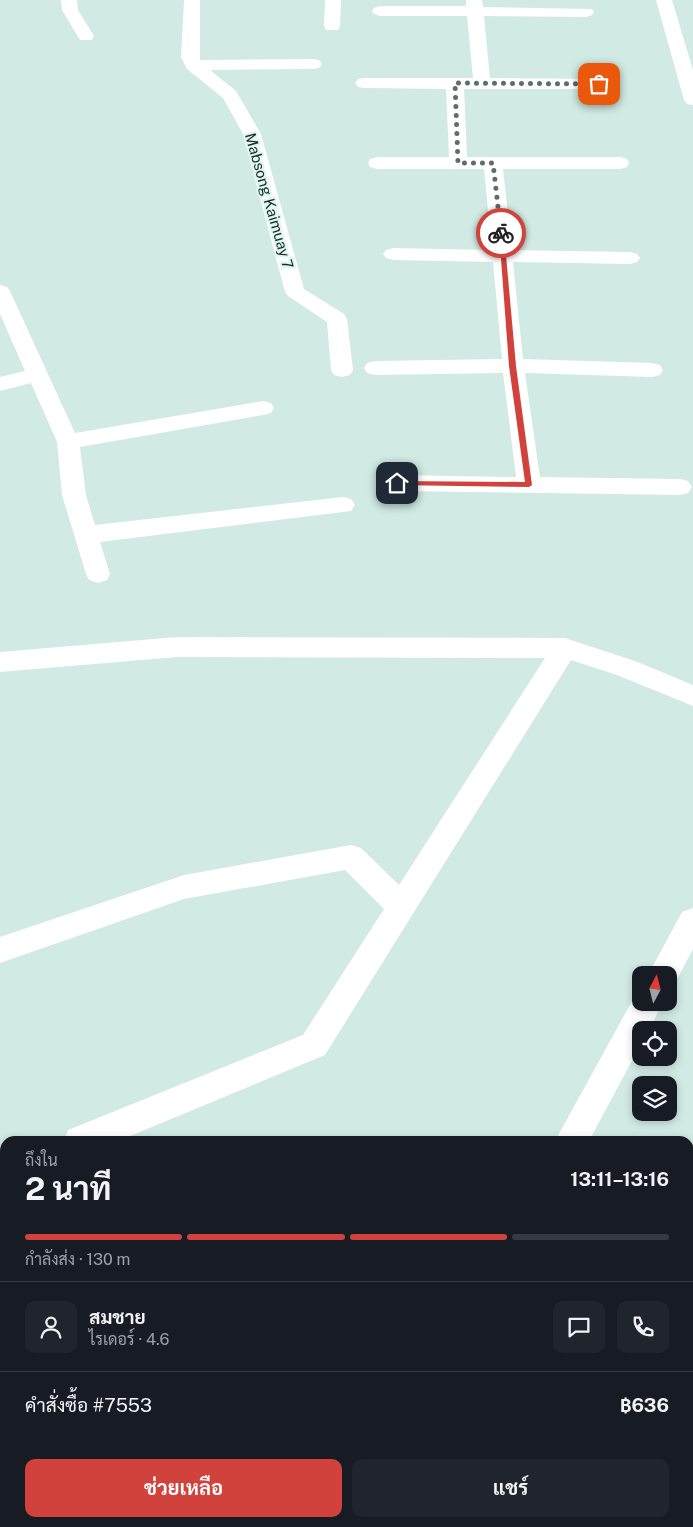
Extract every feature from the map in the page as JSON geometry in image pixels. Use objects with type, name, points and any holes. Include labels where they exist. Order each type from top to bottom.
[{"type":"street","points":[[70,0],[70,10],[86,36]]},
{"type":"street","points":[[192,0],[190,57],[194,65],[313,64]]},
{"type":"street","points":[[332,26],[333,0]]},
{"type":"street","points":[[664,0],[693,98]]},
{"type":"street","points":[[380,11],[475,6],[586,12]]},
{"type":"street","points":[[475,6],[482,83]]},
{"type":"street","name":"Mabsong Kaimuay 7","points":[[194,65],[230,95],[252,134],[296,292],[337,319],[342,370]]},
{"type":"street","points":[[364,83],[599,84]]},
{"type":"street","points":[[455,83],[458,163]]},
{"type":"street","points":[[377,163],[620,163]]},
{"type":"street","points":[[493,163],[512,366],[529,485]]},
{"type":"street","points":[[393,254],[630,258]]},
{"type":"street","points":[[0,291],[36,375],[68,442],[74,495],[98,574]]},
{"type":"street","points":[[375,368],[512,366],[652,370]]},
{"type":"street","points":[[0,384],[36,375]]},
{"type":"street","points":[[68,442],[263,408]]},
{"type":"street","points":[[397,483],[680,487]]},
{"type":"street","points":[[86,535],[343,505]]},
{"type":"street","points":[[0,662],[177,647],[565,648],[626,668],[693,696]]},
{"type":"street","points":[[92,1136],[314,1045],[565,648]]},
{"type":"street","points":[[0,950],[184,887],[351,857],[401,907]]},
{"type":"street","points":[[670,966],[689,939]]},
{"type":"street","points":[[574,1136],[643,1011]]},
{"type":"way so far","points":[[501,233],[493,163],[458,163],[455,83],[599,84]]},
{"type":"route","points":[[397,483],[529,485],[512,366],[501,233]]}]
